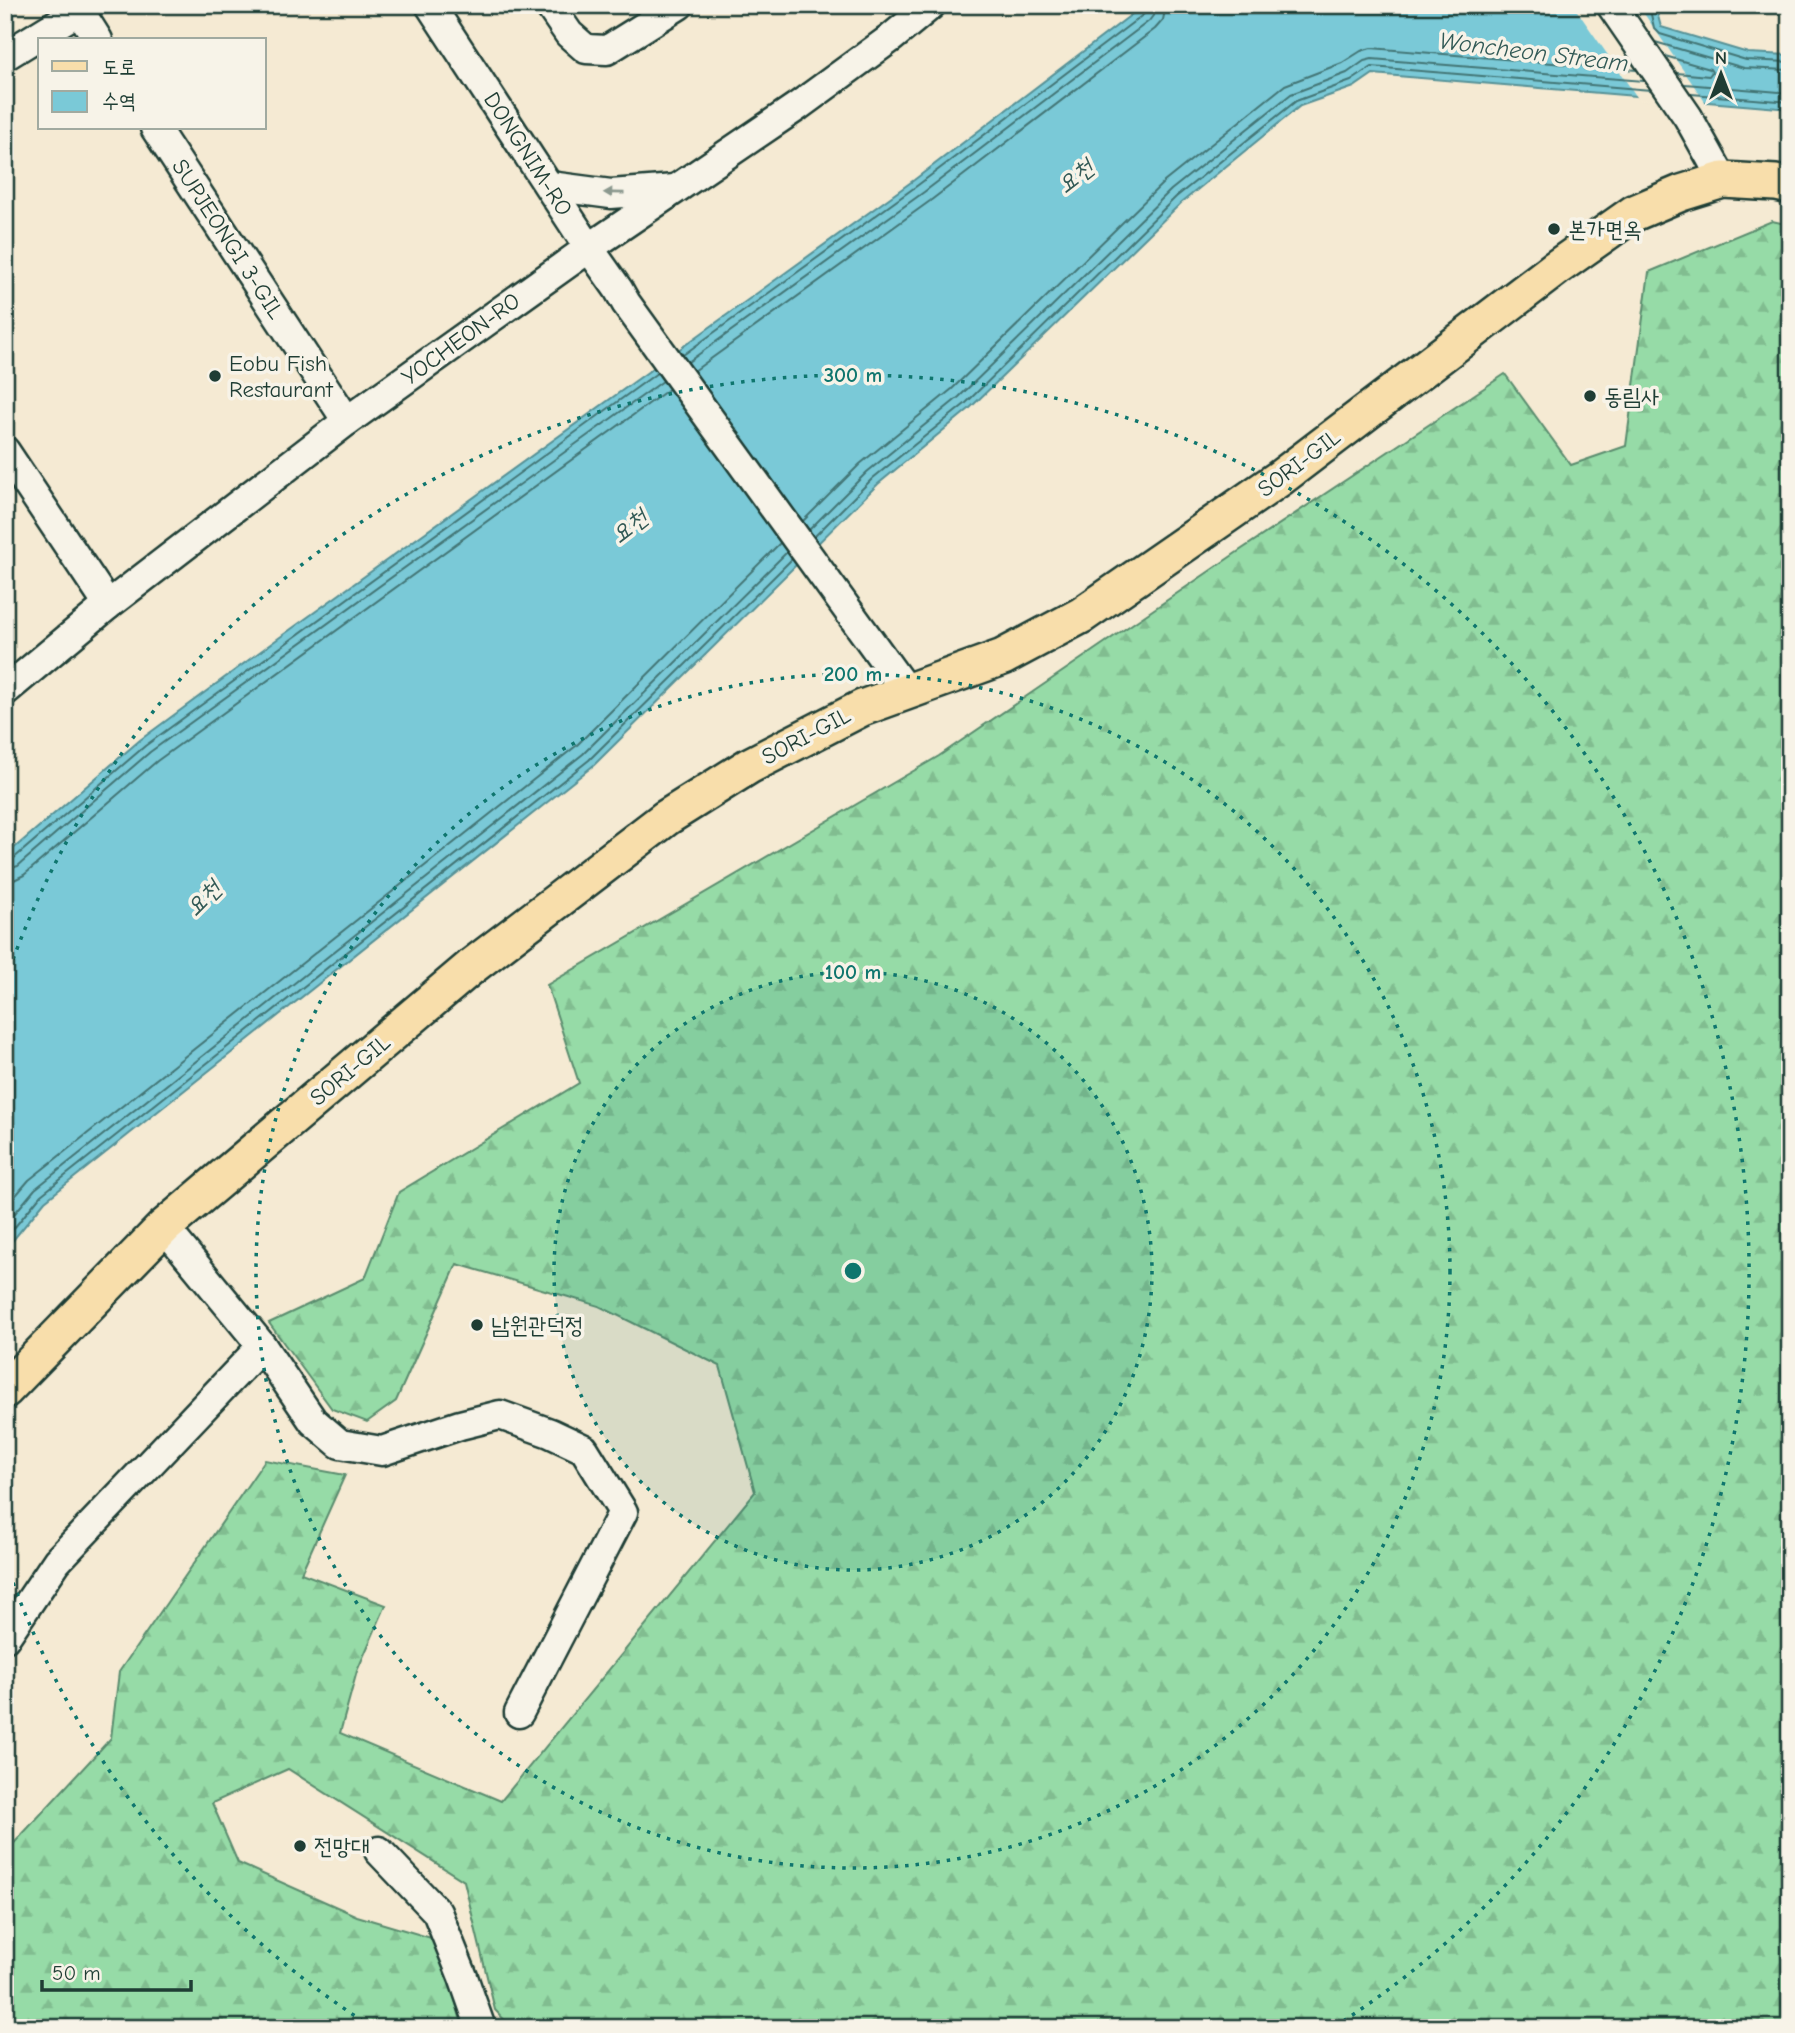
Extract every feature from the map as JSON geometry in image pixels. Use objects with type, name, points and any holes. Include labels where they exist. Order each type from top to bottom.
[{"type":"main road","name":"SORI-GIL","points":[[5,1390],[164,1227],[471,967],[666,818],[749,766],[862,708],[1003,657],[1082,615],[1280,478],[1556,268],[1634,213],[1681,192],[1723,180],[1790,186]]},
{"type":"street","name":"DONGNIM-RO","points":[[430,5],[626,303],[907,692]]},
{"type":"street","points":[[550,5],[569,34],[586,49],[607,50],[679,5]]},
{"type":"street","name":"YOCHEON-RO","points":[[5,691],[108,605],[347,421],[589,247],[678,189],[891,38],[931,5]]},
{"type":"street","points":[[1611,5],[1688,117],[1723,180]]},
{"type":"street","points":[[5,56],[81,7],[97,38]]},
{"type":"street","name":"SUPJEONGI 3-GIL","points":[[156,130],[347,421]]},
{"type":"street","points":[[550,186],[611,194],[678,189]]},
{"type":"street","points":[[5,452],[108,605]]},
{"type":"street","points":[[164,1227],[262,1346],[313,1421],[340,1444],[382,1451],[460,1425],[500,1415],[584,1449],[622,1512],[519,1713]]},
{"type":"street","points":[[5,1638],[57,1561],[262,1346]]},
{"type":"street","points":[[379,1852],[437,1912],[481,2028]]},
{"type":"green space","points":[[1772,221],[1790,225],[1790,2028],[512,2028],[495,2010],[464,1881],[288,1769],[212,1803],[238,1863],[357,1916],[438,1940],[463,2028],[5,2028],[5,1853],[111,1738],[119,1672],[265,1460],[345,1475],[301,1573],[386,1605],[357,1671],[340,1733],[501,1801],[755,1492],[720,1366],[599,1306],[457,1264],[396,1401],[367,1422],[332,1409],[269,1323],[365,1278],[399,1192],[579,1083],[547,985],[939,756],[1236,553],[1505,374],[1571,465],[1626,446],[1649,272]]},
{"type":"water","points":[[1144,5],[1655,5],[1661,27],[1748,53],[1790,55],[1790,109],[1373,74],[1354,87],[1300,106],[1181,203],[969,409],[878,484],[594,765],[45,1201],[5,1250],[5,856],[140,740],[914,180]]},
{"type":"pier","points":[[1573,5],[1638,5],[1708,106],[1639,100]]},
{"type":"place","name":"본가면옥","points":[[1554,229]]},
{"type":"place","name":"Eobu Fish Restaurant","points":[[215,376]]},
{"type":"place","name":"동림사","points":[[1590,396]]},
{"type":"place","name":"남원관덕정","points":[[477,1325]]},
{"type":"place","name":"전망대","points":[[300,1846]]},
{"type":"water label","name":"Woncheon Stream","points":[[1534,52]]},
{"type":"water label","name":"요천","points":[[1075,176]]},
{"type":"water label","name":"요천","points":[[629,526]]},
{"type":"water label","name":"요천","points":[[203,898]]}]
